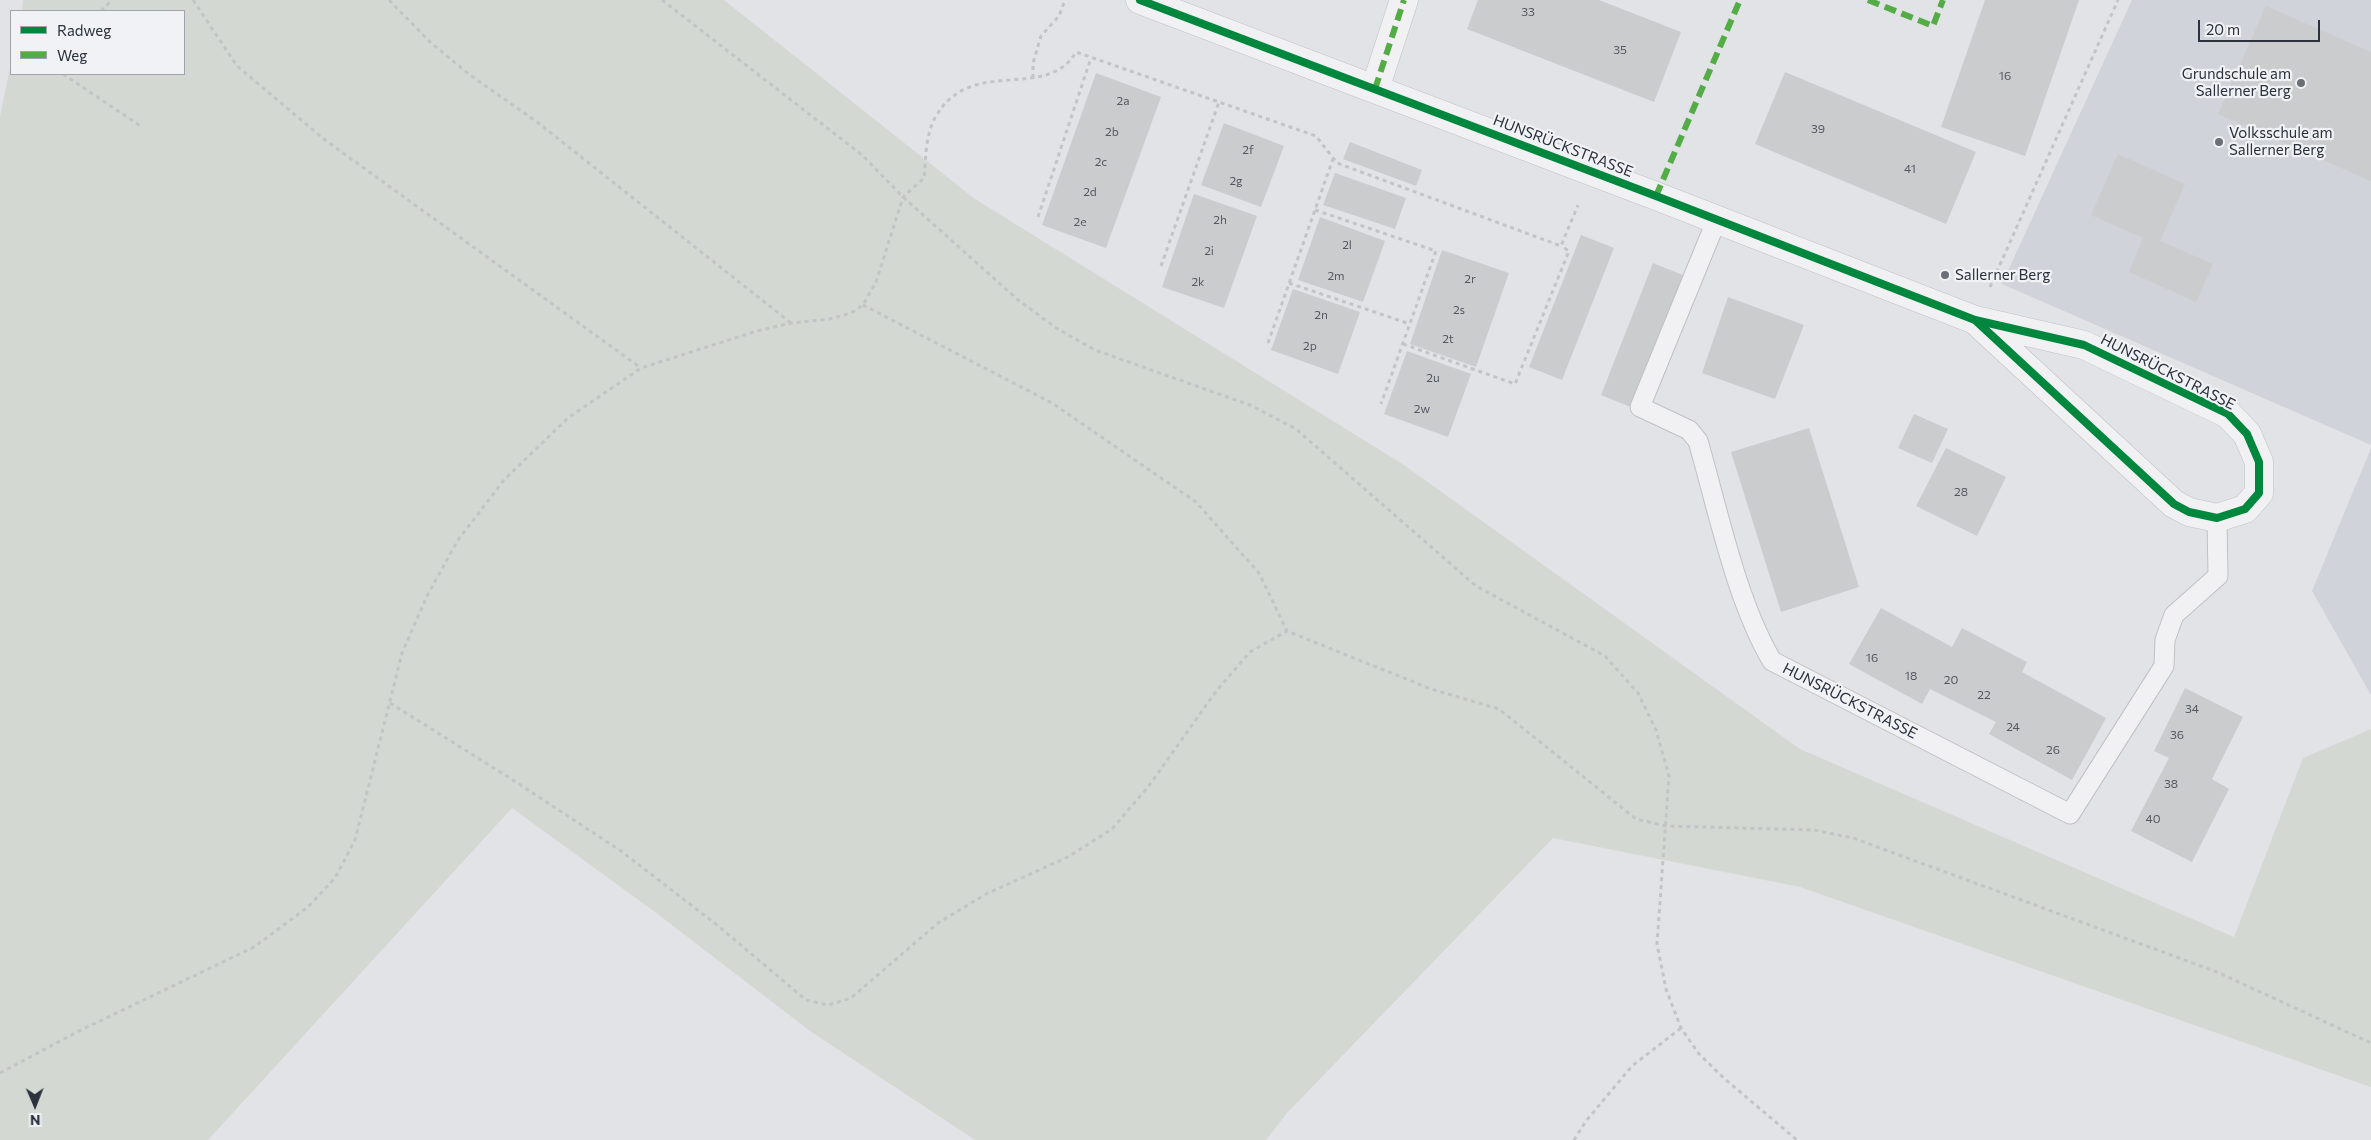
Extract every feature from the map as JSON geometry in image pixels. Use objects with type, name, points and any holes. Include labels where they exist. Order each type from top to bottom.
[{"type":"street","name":"HUNSRÜCKSTRASSE","points":[[1140,0],[1717,219],[1975,320],[2084,345],[2228,414],[2247,434],[2259,462],[2259,493],[2245,509],[2217,518],[2189,512],[2174,504],[1975,320]]},
{"type":"street","points":[[1375,89],[1404,0]]},
{"type":"lane","name":"HUNSRÜCKSTRASSE","points":[[1717,219],[1640,407],[1689,430],[1698,441],[1743,596],[1762,645],[1772,661],[2070,814],[2164,666],[2165,640],[2174,615],[2218,576],[2217,518]]},
{"type":"path","points":[[102,10],[112,0]]},
{"type":"path","points":[[193,0],[237,66],[325,140],[641,368]]},
{"type":"path","points":[[389,0],[430,42],[470,74],[537,122],[791,323]]},
{"type":"path","points":[[662,0],[862,155],[903,197],[1017,299],[1056,328],[1096,350],[1250,405],[1296,429],[1476,586],[1605,656],[1638,693],[1656,730],[1669,776],[1657,944],[1666,990],[1681,1028],[1699,1054],[1726,1080],[1797,1140]]},
{"type":"path","points":[[1033,78],[1034,63],[1041,36],[1059,16],[1065,0]]},
{"type":"path","points":[[1975,320],[2118,0]]},
{"type":"path","points":[[0,1073],[77,1032],[254,947],[308,907],[335,878],[355,840],[402,653],[427,596],[458,540],[504,480],[568,418],[641,368],[758,331],[791,323],[830,319],[851,313],[863,305],[876,282],[903,197],[924,178],[928,137],[935,118],[950,100],[968,88],[986,81],[1033,78],[1059,72],[1069,63],[1076,52],[1316,136],[1337,163],[1570,251],[1515,384],[1402,344]]},
{"type":"path","points":[[1038,217],[1091,58]]},
{"type":"path","points":[[64,75],[142,127]]},
{"type":"path","points":[[1161,266],[1219,102]]},
{"type":"path","points":[[1268,343],[1333,158]]},
{"type":"path","points":[[1561,246],[1592,172]]},
{"type":"path","points":[[1314,210],[1436,251],[1381,404]]},
{"type":"path","points":[[1289,283],[1410,324]]},
{"type":"path","points":[[863,305],[1052,403],[1196,502],[1258,573],[1287,631],[1431,689],[1500,709],[1636,819],[1666,826],[1814,830],[1853,838],[2218,972],[2371,1043]]},
{"type":"path","points":[[390,703],[513,780],[621,852],[717,925],[806,1000],[828,1005],[851,998],[938,923],[986,894],[1068,857],[1112,829],[1148,787],[1217,690],[1239,664],[1250,652],[1287,631]]},
{"type":"path","points":[[1574,1140],[1586,1121],[1632,1066],[1681,1028]]},
{"type":"shaded area","points":[[23,0],[724,0],[975,199],[1404,465],[1800,749],[2234,937],[2303,758],[2371,729],[2371,1087],[1800,887],[1553,838],[1287,1113],[1266,1140],[975,1140],[810,1031],[655,912],[512,808],[208,1140],[0,1140],[0,116],[10,68],[10,75],[185,75],[185,10],[22,10]]},
{"type":"shaded area","name":"Volksschule am Sallerner Berg","points":[[2132,0],[2371,0],[2371,445],[2002,284]]},
{"type":"shaded area","points":[[2371,448],[2371,695],[2312,591]]},
{"type":"building","points":[[1478,0],[1599,0],[1681,32],[1654,102],[1467,29]]},
{"type":"building","points":[[1985,0],[2079,0],[2025,156],[1941,127]]},
{"type":"building","name":"Grundschule am Sallerner Berg","points":[[2266,6],[2371,52],[2371,181],[2218,114]]},
{"type":"building","points":[[1785,72],[1976,152],[1946,224],[1755,144]]},
{"type":"building","points":[[1096,73],[1161,97],[1106,248],[1042,225]]},
{"type":"building","points":[[1224,123],[1284,146],[1261,207],[1201,185]]},
{"type":"building","points":[[1350,142],[1422,170],[1416,186],[1343,159]]},
{"type":"building","points":[[2118,154],[2185,184],[2160,241],[2213,264],[2196,302],[2129,272],[2143,238],[2091,215]]},
{"type":"building","points":[[1335,173],[1406,198],[1395,229],[1323,205]]},
{"type":"building","points":[[1194,194],[1257,216],[1224,308],[1162,287]]},
{"type":"building","points":[[1320,217],[1385,241],[1363,302],[1298,280]]},
{"type":"building","points":[[1581,235],[1614,248],[1562,380],[1529,367]]},
{"type":"building","points":[[1442,250],[1509,273],[1476,367],[1410,344]]},
{"type":"building","points":[[1653,263],[1685,276],[1633,408],[1601,395]]},
{"type":"building","points":[[1293,289],[1360,312],[1338,374],[1271,350]]},
{"type":"building","points":[[1728,297],[1804,325],[1775,399],[1702,373]]},
{"type":"building","points":[[1407,351],[1471,374],[1448,437],[1384,414]]},
{"type":"building","points":[[1914,414],[1948,429],[1932,463],[1898,448]]},
{"type":"building","points":[[1809,428],[1859,587],[1781,612],[1731,452]]},
{"type":"building","points":[[1946,448],[2006,477],[1977,536],[1916,506]]},
{"type":"building","points":[[1881,608],[1952,647],[1962,628],[2027,662],[2022,672],[2106,718],[2072,780],[1989,734],[1996,722],[1930,689],[1922,704],[1849,664]]},
{"type":"building","points":[[2185,688],[2243,717],[2212,779],[2229,789],[2192,862],[2131,831],[2169,758],[2154,751]]},
{"type":"marked path","points":[[1375,89],[1404,0]]},
{"type":"marked path","points":[[1656,196],[1740,0]]},
{"type":"marked path","points":[[1868,0],[1933,26],[1943,0]]},
{"type":"cycle path","points":[[1140,0],[1656,196],[1975,320],[2084,345],[2228,414],[2247,434],[2259,462],[2259,493],[2245,509],[2217,518],[2189,512],[2174,504],[1975,320]]},
{"type":"place","name":"Grundschule am Sallerner Berg","points":[[2301,83]]},
{"type":"place","name":"Volksschule am Sallerner Berg","points":[[2219,142]]},
{"type":"place","name":"Sallerner Berg","points":[[1945,275]]}]
